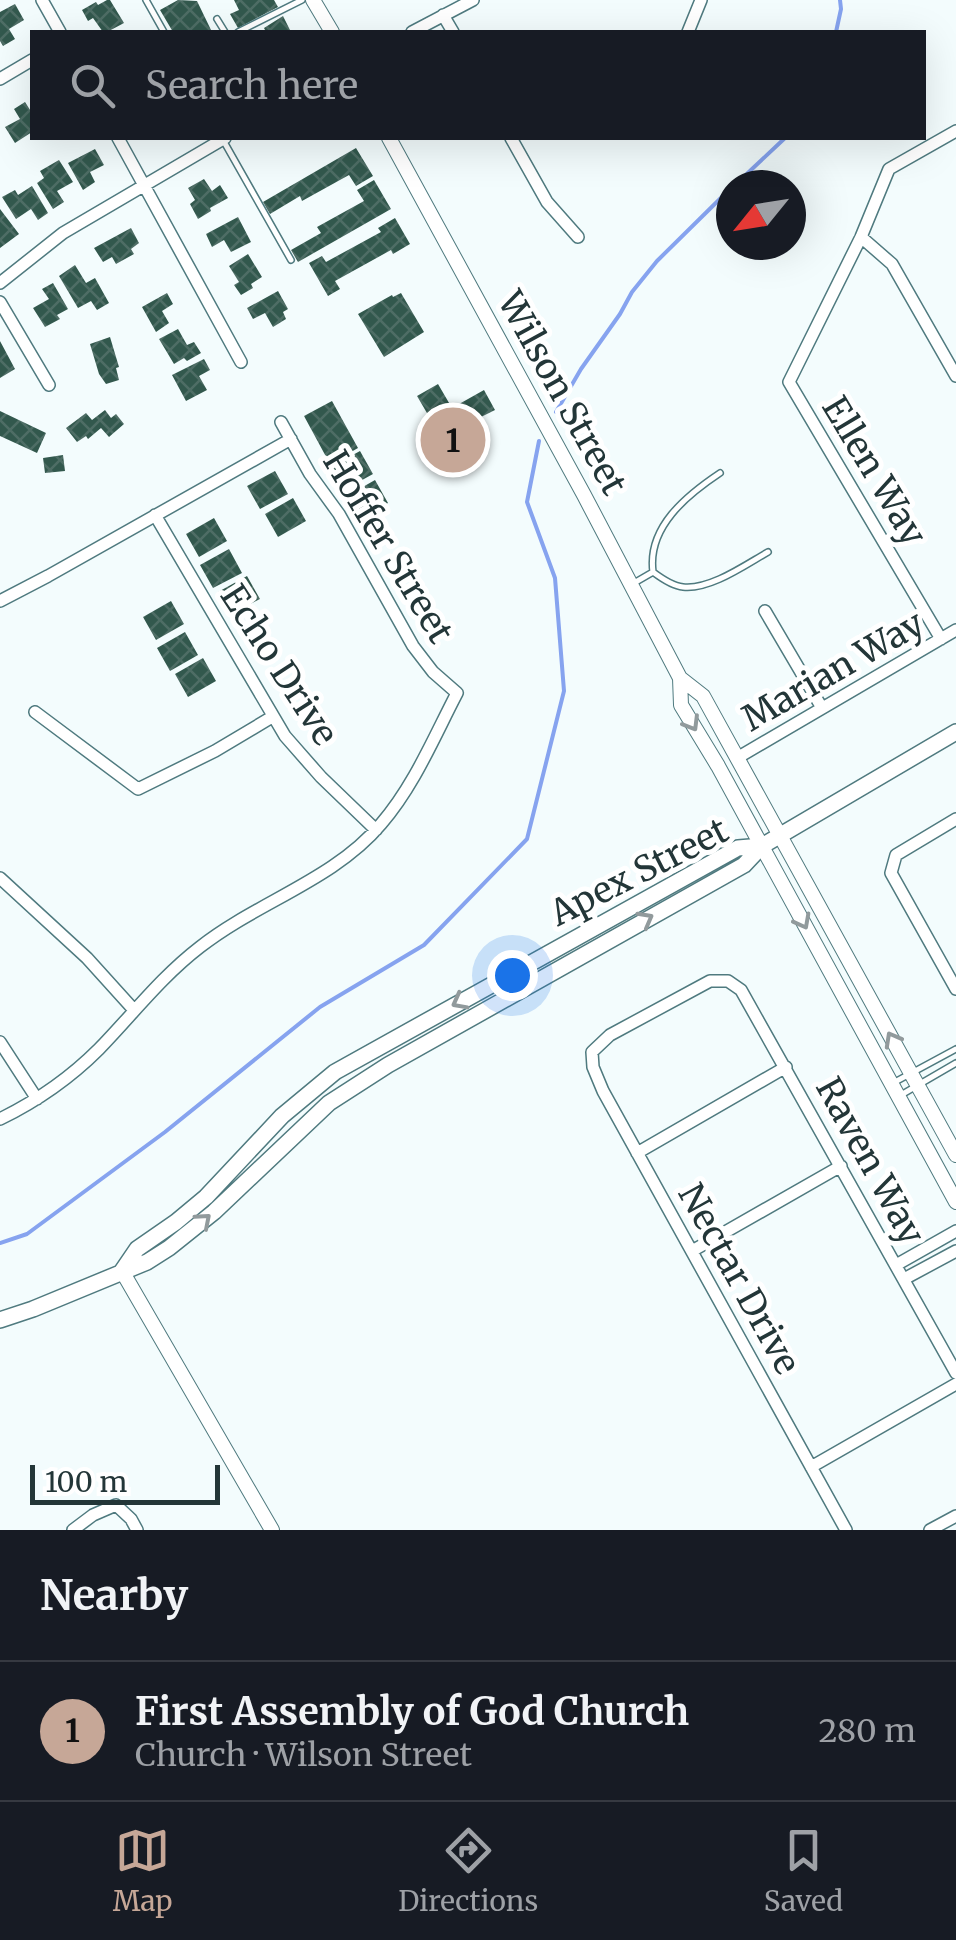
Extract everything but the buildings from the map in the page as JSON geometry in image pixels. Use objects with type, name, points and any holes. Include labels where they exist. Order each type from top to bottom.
[{"type":"main road","name":"Apex Street","points":[[0,1320],[122,1271],[137,1248],[206,1198],[282,1116],[335,1072],[738,848],[762,846],[956,732]]},
{"type":"street","points":[[42,0],[59,30]]},
{"type":"street","points":[[314,0],[331,30]]},
{"type":"street","points":[[416,30],[473,0]]},
{"type":"street","points":[[689,30],[701,0]]},
{"type":"street","points":[[443,15],[452,30]]},
{"type":"street","points":[[0,79],[30,61]]},
{"type":"street","points":[[956,131],[889,168],[861,237],[892,264],[956,376]]},
{"type":"street","points":[[119,140],[242,362]]},
{"type":"street","points":[[0,282],[63,234],[220,140]]},
{"type":"street","name":"Wilson Street","points":[[390,140],[680,678],[703,696],[956,1155]]},
{"type":"street","points":[[512,140],[547,202],[578,237]]},
{"type":"street","name":"Ellen Way","points":[[861,237],[789,382],[941,639]]},
{"type":"street","points":[[0,302],[50,385]]},
{"type":"street","name":"Hoffer Street","points":[[281,422],[310,474],[340,514],[413,646],[433,672],[457,693],[409,786],[376,830]]},
{"type":"street","points":[[0,601],[291,439]]},
{"type":"street","name":"Echo Drive","points":[[155,515],[272,717],[298,753],[376,830]]},
{"type":"street","points":[[765,612],[822,708]]},
{"type":"street","name":"Marian Way","points":[[737,758],[956,630]]},
{"type":"street","name":"Wilson Street","points":[[680,678],[681,706],[956,1202]]},
{"type":"street","points":[[35,712],[138,789],[215,752],[272,717]]},
{"type":"street","points":[[956,820],[896,854],[891,873],[956,989]]},
{"type":"street","points":[[0,1119],[63,1081],[98,1050],[175,968],[221,931],[338,862],[376,830]]},
{"type":"street","points":[[0,878],[87,958],[134,1010]]},
{"type":"street","name":"Nectar Drive","points":[[728,982],[710,981],[610,1035],[592,1052],[593,1067],[846,1530]]},
{"type":"street","name":"Raven Way","points":[[728,982],[750,1002],[956,1373]]},
{"type":"street","points":[[0,1042],[37,1099]]},
{"type":"street","points":[[638,1153],[786,1067]]},
{"type":"street","points":[[692,1251],[841,1166]]},
{"type":"street","points":[[896,1265],[956,1231]]},
{"type":"street","points":[[904,1279],[956,1251]]},
{"type":"street","points":[[122,1271],[272,1530]]},
{"type":"street","points":[[811,1467],[956,1384]]},
{"type":"street","points":[[73,1530],[116,1505],[137,1530]]},
{"type":"street","points":[[930,1530],[956,1516]]},
{"type":"lane","points":[[146,0],[163,30]]},
{"type":"lane","points":[[242,30],[302,0]]},
{"type":"lane","points":[[217,20],[224,30]]},
{"type":"lane","points":[[224,140],[290,260]]},
{"type":"lane","points":[[653,572],[652,551],[671,513],[692,491],[720,473]]},
{"type":"lane","points":[[653,572],[682,587],[702,585],[768,552]]},
{"type":"lane","points":[[631,585],[653,572]]},
{"type":"lane","points":[[895,1090],[956,1048]]},
{"type":"lane","points":[[895,1090],[956,1063]]},
{"type":"waterway","points":[[836,30],[840,0]]},
{"type":"waterway","points":[[751,170],[783,140]]},
{"type":"waterway","points":[[556,412],[632,292],[657,261],[716,203]]},
{"type":"waterway","points":[[0,1243],[27,1234],[165,1132],[320,1007],[424,945],[527,839],[564,691],[555,578],[527,502],[539,441]]},
{"type":"place","name":"First Assembly of God Church","points":[[453,440]]}]
